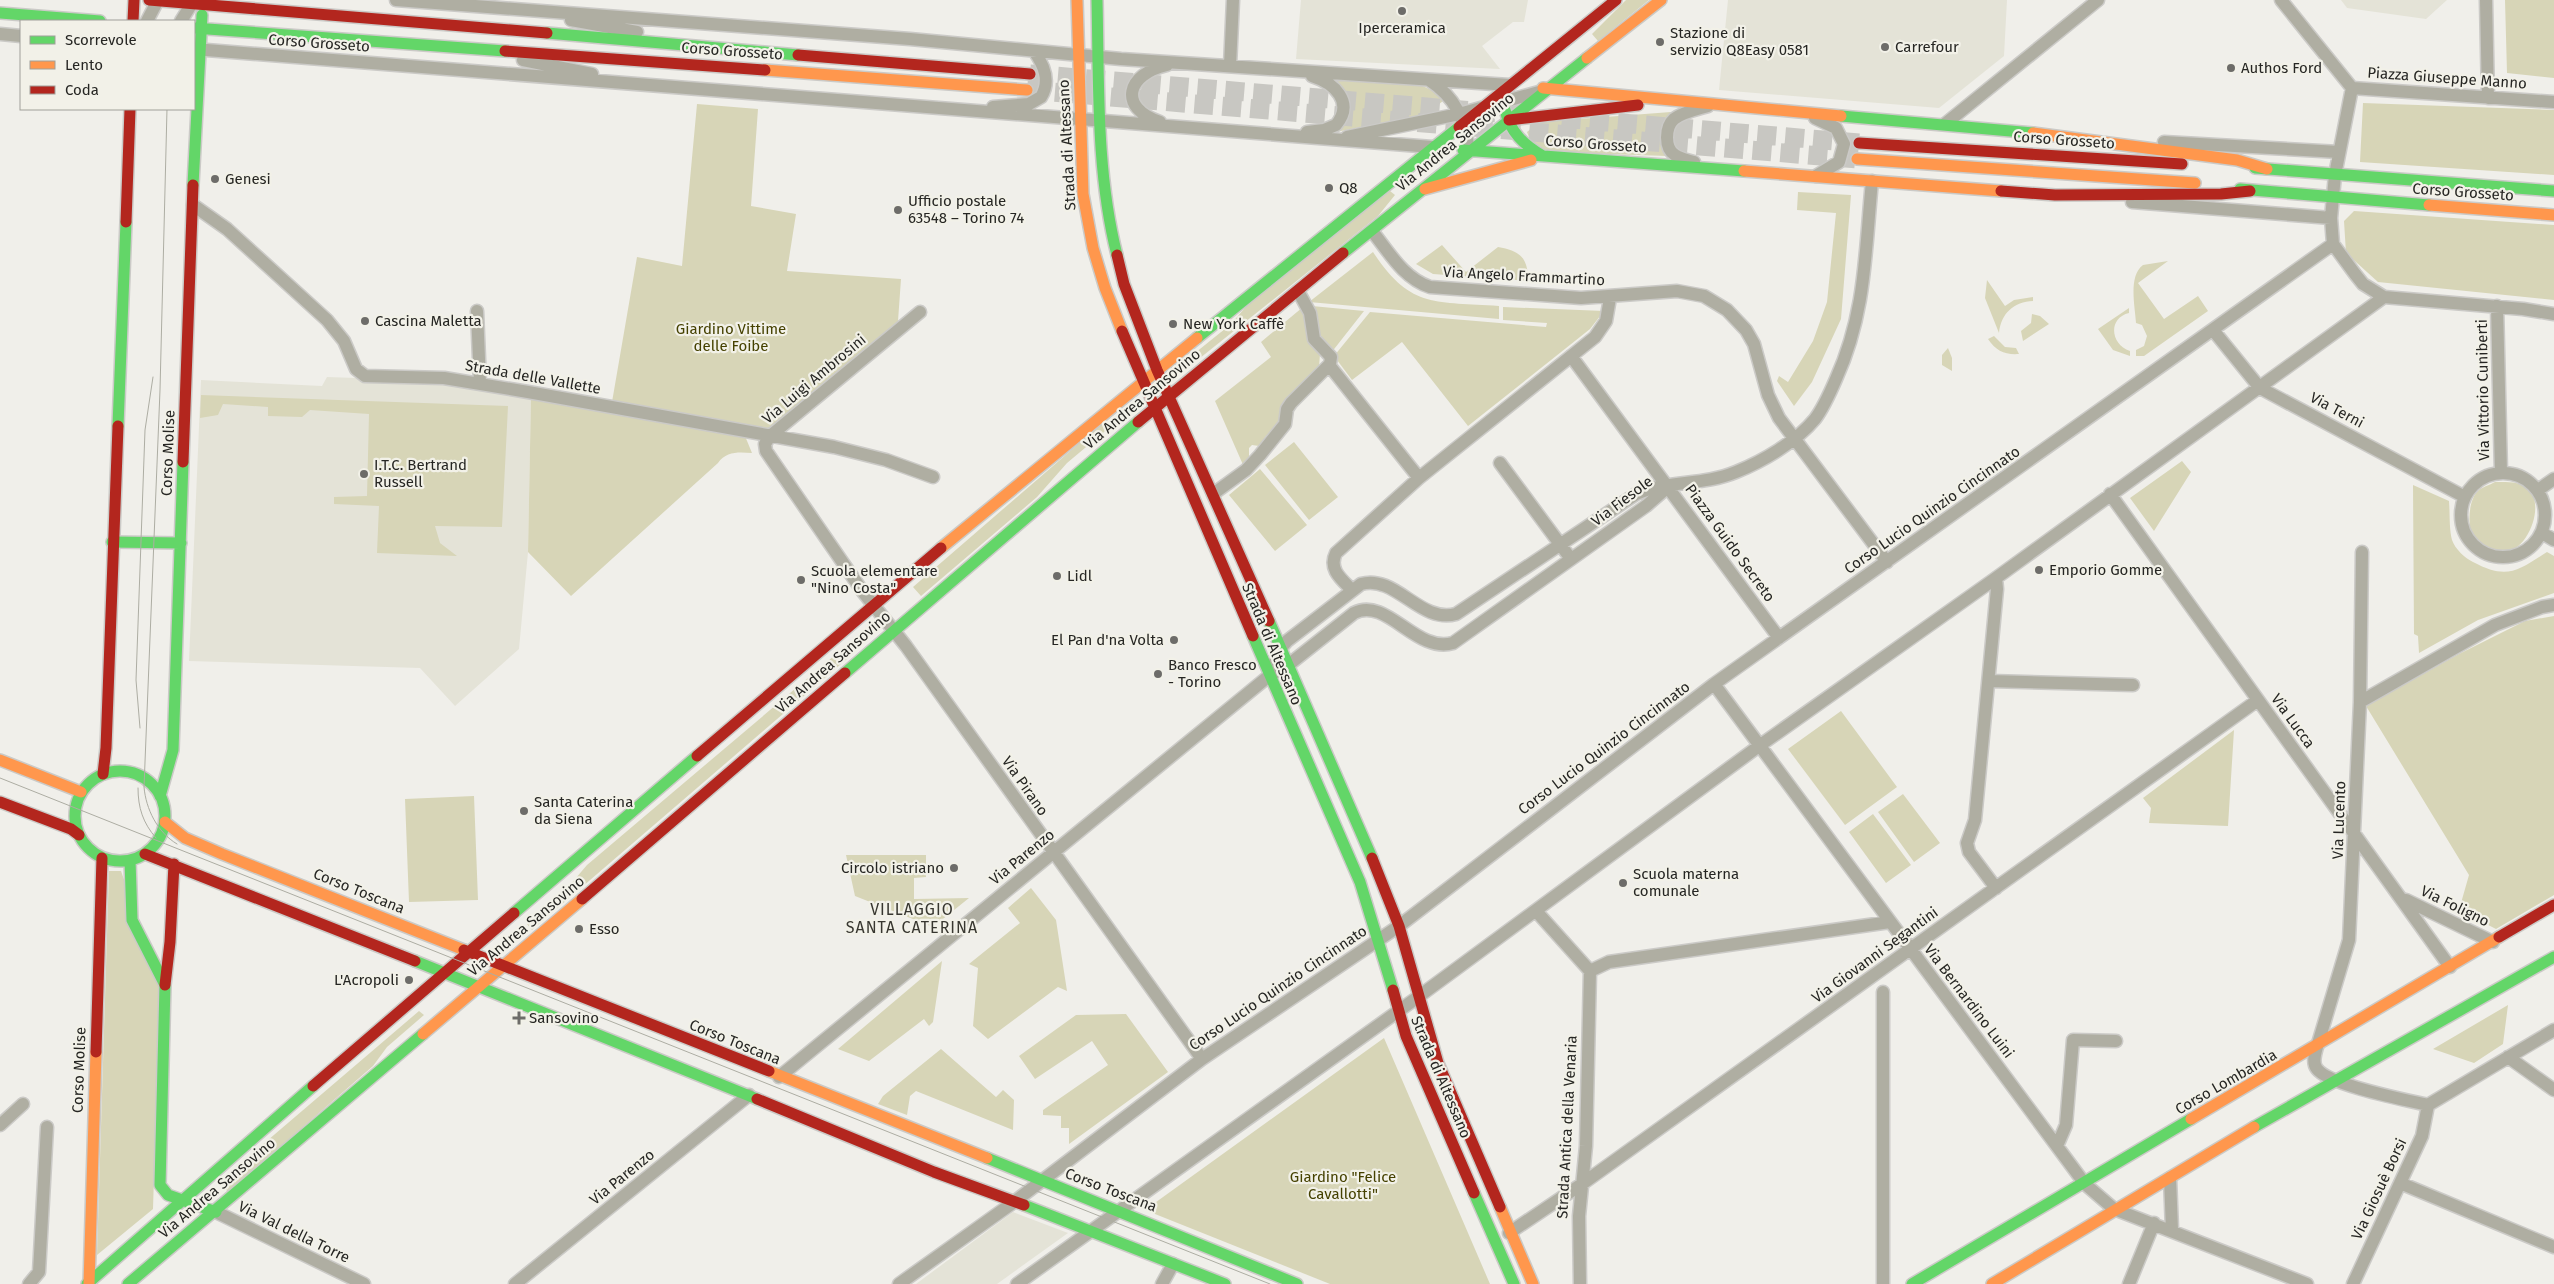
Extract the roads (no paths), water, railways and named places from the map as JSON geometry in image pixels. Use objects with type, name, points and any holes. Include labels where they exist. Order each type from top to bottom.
[{"type":"street","points":[[133,20],[134,0]]},
{"type":"street","points":[[151,18],[153,0]]},
{"type":"street","name":"Corso Grosseto","points":[[153,0],[1030,74]]},
{"type":"street","name":"Corso Grosseto","points":[[396,0],[864,35],[1077,55],[1509,85],[1796,110],[2061,136],[2237,160],[2267,169]]},
{"type":"street","name":"Strada di Altessano","points":[[1077,0],[1077,55],[1083,194],[1090,232],[1112,307],[1142,382],[1357,875],[1379,939],[1406,1036],[1514,1284]]},
{"type":"street","name":"Strada di Altessano","points":[[1097,0],[1099,121],[1106,203],[1115,254],[1130,300],[1157,370],[1370,853],[1399,926],[1438,1062],[1509,1234],[1533,1284]]},
{"type":"street","points":[[1230,66],[1233,0]]},
{"type":"street","name":"Via Andrea Sansovino","points":[[1481,109],[1616,0]]},
{"type":"street","name":"Via Andrea Sansovino","points":[[128,1284],[216,1212],[1169,396],[1469,150],[1661,0]]},
{"type":"street","points":[[1945,124],[2098,0]]},
{"type":"street","points":[[2280,0],[2352,88]]},
{"type":"street","points":[[2486,0],[2488,98]]},
{"type":"street","points":[[184,20],[191,2]]},
{"type":"street","points":[[191,2],[194,20]]},
{"type":"street","name":"Corso Grosseto","points":[[540,12],[610,29],[656,35],[695,46]]},
{"type":"street","points":[[0,13],[88,20]]},
{"type":"street","points":[[196,31],[197,50]]},
{"type":"street","name":"Corso Grosseto","points":[[196,31],[434,44],[1027,90]]},
{"type":"street","points":[[0,34],[20,36]]},
{"type":"street","name":"Corso Grosseto","points":[[434,44],[592,74],[622,83]]},
{"type":"street","name":"Corso Grosseto","points":[[197,50],[2332,218]]},
{"type":"street","name":"Corso Molise","points":[[195,107],[197,50]]},
{"type":"street","name":"Corso Grosseto","points":[[969,111],[1025,104],[1038,100],[1045,90],[1046,78],[1044,67],[1034,51]]},
{"type":"street","name":"Corso Grosseto","points":[[1173,126],[1142,114],[1133,105],[1132,95],[1134,85],[1142,74],[1155,68],[1179,62]]},
{"type":"street","name":"Corso Grosseto","points":[[1287,135],[1330,129],[1338,122],[1343,112],[1341,97],[1336,88],[1326,81],[1295,71]]},
{"type":"street","points":[[1427,79],[1449,96],[1469,125],[1469,150]]},
{"type":"street","points":[[1509,85],[1505,102],[1507,120],[1524,143],[1545,157]]},
{"type":"street","name":"Piazza Giuseppe Manno","points":[[2333,244],[2332,198],[2352,88],[2554,102]]},
{"type":"street","name":"Corso Grosseto","points":[[1330,140],[1469,125],[1481,109],[1549,89]]},
{"type":"street","points":[[1469,125],[1684,101]]},
{"type":"street","name":"Corso Grosseto","points":[[1718,103],[1674,119],[1669,128],[1668,143],[1671,152],[1678,157],[1721,169]]},
{"type":"street","points":[[103,774],[107,736],[112,542],[130,110]]},
{"type":"street","name":"Corso Molise","points":[[160,796],[173,750],[195,110]]},
{"type":"street","name":"Corso Grosseto","points":[[1796,110],[1833,126],[1843,139],[1844,148],[1839,162],[1814,177]]},
{"type":"street","name":"Via Andrea Sansovino","points":[[88,1284],[181,1200],[444,974],[467,952],[872,605],[1142,382],[1432,148],[1469,125]]},
{"type":"street","name":"Corso Grosseto","points":[[2061,136],[2339,152]]},
{"type":"street","name":"Corso Grosseto","points":[[1859,143],[2267,169],[2554,191]]},
{"type":"street","points":[[1419,191],[1545,157]]},
{"type":"street","name":"Corso Grosseto","points":[[1857,159],[2105,175],[2250,191],[2554,215]]},
{"type":"street","points":[[1872,182],[1862,290],[1853,337],[1824,404],[1813,421],[1795,437],[1886,562]]},
{"type":"street","name":"Corso Grosseto","points":[[2055,196],[2221,194],[2250,191]]},
{"type":"street","name":"Strada delle Vallette","points":[[193,205],[246,246],[327,320],[344,341],[360,373],[369,376],[444,378],[480,383],[863,453],[933,477]]},
{"type":"street","name":"Via Angelo Frammartino","points":[[1372,231],[1404,271],[1416,281],[1430,286],[1572,298],[1610,298],[1688,292],[1709,298],[1727,310],[1741,323],[1752,339],[1773,407],[1795,437]]},
{"type":"street","points":[[2333,244],[2363,284],[2384,297],[2497,306],[2554,314]]},
{"type":"street","name":"Corso Lucio Quinzio Cincinnato","points":[[899,1284],[1014,1202],[1202,1059],[1399,926],[1714,684],[2333,244]]},
{"type":"street","points":[[1213,494],[1255,460],[1285,424],[1289,406],[1329,366],[1330,357],[1314,339],[1310,313],[1298,291]]},
{"type":"street","points":[[1018,1284],[1418,997],[1759,746],[1996,578],[2384,297]]},
{"type":"street","points":[[1352,590],[1334,569],[1333,562],[1336,553],[1419,478],[1571,356],[1604,326],[1610,298]]},
{"type":"street","name":"Via Vittorio Cuniberti","points":[[2497,306],[2501,473]]},
{"type":"street","points":[[477,312],[480,383]]},
{"type":"street","name":"Via Luigi Ambrosini","points":[[872,605],[767,454],[765,444],[770,436],[920,312]]},
{"type":"street","name":"Via Terni","points":[[2213,330],[2260,388],[2465,497]]},
{"type":"street","points":[[1571,356],[1669,486]]},
{"type":"street","points":[[1329,366],[1419,478]]},
{"type":"street","name":"Piazza Guido Secreto","points":[[1779,638],[1732,576],[1669,486],[1703,482],[1731,474],[1755,463],[1795,437]]},
{"type":"street","points":[[1500,463],[1571,559]]},
{"type":"street","points":[[2501,473],[2522,477],[2538,490],[2546,511],[2542,533],[2534,544],[2524,552],[2511,557],[2485,554],[2474,546],[2466,536],[2461,523],[2461,510],[2465,497],[2476,482],[2492,474],[2501,473]]},
{"type":"street","points":[[2538,490],[2554,479]]},
{"type":"street","name":"Via Fiesole","points":[[1280,649],[1352,590],[1365,582],[1378,583],[1432,613],[1453,615],[1636,494],[1651,488],[1669,486]]},
{"type":"street","name":"Via Fiesole","points":[[1288,666],[1354,613],[1364,610],[1380,612],[1432,643],[1454,643],[1646,506],[1669,486]]},
{"type":"street","name":"Via Lucca","points":[[2110,494],[2355,836],[2403,899],[2450,967]]},
{"type":"street","points":[[2542,533],[2554,540]]},
{"type":"street","points":[[112,542],[181,543]]},
{"type":"street","name":"Via Lucento","points":[[2317,1047],[2349,940],[2360,702],[2362,552]]},
{"type":"street","points":[[1996,578],[1997,589],[1990,681],[1975,820],[1967,843],[1968,852],[1996,888]]},
{"type":"street","name":"Via Pirano","points":[[872,605],[894,631],[1202,1059]]},
{"type":"street","points":[[2360,702],[2495,625],[2542,607],[2554,605]]},
{"type":"street","points":[[1269,676],[1280,649]]},
{"type":"street","name":"Via Parenzo","points":[[779,1077],[1269,676],[1288,666]]},
{"type":"street","points":[[1990,681],[2133,685]]},
{"type":"street","name":"Via Bernardino Luini","points":[[1714,684],[2085,1184],[2114,1209],[2307,1284]]},
{"type":"street","name":"Via Giovanni Segantini","points":[[1509,1234],[1582,1184],[2258,700]]},
{"type":"street","points":[[0,760],[81,792]]},
{"type":"street","points":[[0,802],[71,829],[79,836],[88,849],[102,858],[130,860],[145,854],[158,840],[164,822],[164,807],[160,796],[148,782],[137,775],[117,772],[103,774],[81,792],[75,813],[79,836]]},
{"type":"street","name":"Corso Toscana","points":[[164,822],[185,838],[222,854],[779,1077],[1121,1211],[1297,1284]]},
{"type":"street","points":[[145,854],[749,1095],[926,1168],[1225,1284]]},
{"type":"street","name":"Corso Molise","points":[[88,1284],[102,858]]},
{"type":"street","points":[[130,860],[132,920],[165,985]]},
{"type":"street","points":[[159,1258],[160,1220],[164,1192],[159,1178],[165,985],[170,942],[174,864]]},
{"type":"street","name":"Via Foligno","points":[[2403,899],[2493,942]]},
{"type":"street","name":"Corso Lombardia","points":[[1912,1284],[2085,1184],[2554,906]]},
{"type":"street","points":[[1536,911],[1590,971],[1609,962],[1890,922]]},
{"type":"street","points":[[1992,1284],[2114,1209],[2170,1178],[2334,1079],[2554,957]]},
{"type":"street","name":"Strada Antica della Venaria","points":[[1580,1284],[1579,1216],[1586,1146],[1590,971]]},
{"type":"street","points":[[1882,1284],[1883,992]]},
{"type":"street","points":[[2317,1047],[2315,1065],[2319,1071],[2334,1079],[2428,1105],[2554,1030]]},
{"type":"street","points":[[2057,1146],[2066,1125],[2073,1040],[2116,1041]]},
{"type":"street","points":[[2508,1057],[2554,1090]]},
{"type":"street","name":"Via Parenzo","points":[[515,1284],[749,1095]]},
{"type":"street","points":[[0,1125],[23,1104]]},
{"type":"street","name":"Via Giosuè Borsi","points":[[2353,1284],[2422,1136],[2428,1105]]},
{"type":"street","points":[[29,1284],[39,1272],[47,1127]]},
{"type":"street","points":[[2170,1178],[2172,1230]]},
{"type":"street","points":[[2400,1183],[2554,1247]]},
{"type":"street","points":[[164,1192],[181,1200]]},
{"type":"street","name":"Via Val della Torre","points":[[181,1200],[216,1212],[364,1284]]},
{"type":"street","points":[[2129,1284],[2154,1223]]},
{"type":"street","points":[[1162,1284],[1173,1264]]},
{"type":"tunnel","points":[[1030,74],[1522,115]]},
{"type":"tunnel","points":[[1027,90],[1857,159]]},
{"type":"tunnel","points":[[1562,118],[1859,143]]},
{"type":"tram line","points":[[167,110],[160,390],[144,787],[147,804],[158,826],[177,844]]},
{"type":"tram line","points":[[140,728],[136,680],[145,430],[153,377]]},
{"type":"tram line","points":[[0,778],[1270,1284]]},
{"type":"tram line","points":[[138,788],[142,815],[156,838]]},
{"type":"place","name":"Iperceramica","points":[[1402,11]]},
{"type":"place","name":"Stazione di servizio Q8Easy 0581","points":[[1660,42]]},
{"type":"place","name":"Carrefour","points":[[1885,47]]},
{"type":"place","name":"Authos Ford","points":[[2231,68]]},
{"type":"place","name":"Genesi","points":[[215,179]]},
{"type":"place","name":"Q8","points":[[1329,188]]},
{"type":"place","name":"Ufficio postale 63548 – Torino 74","points":[[898,210]]},
{"type":"place","name":"Cascina Maletta","points":[[365,321]]},
{"type":"place","name":"New York Caffè","points":[[1173,324]]},
{"type":"place","name":"I.T.C. Bertrand Russell","points":[[364,474]]},
{"type":"place","name":"Emporio Gomme","points":[[2039,570]]},
{"type":"place","name":"Lidl","points":[[1057,576]]},
{"type":"place","name":"Scuola elementare \"Nino Costa\"","points":[[801,580]]},
{"type":"place","name":"El Pan d'na Volta","points":[[1174,640]]},
{"type":"place","name":"Banco Fresco - Torino","points":[[1158,674]]},
{"type":"place","name":"Santa Caterina da Siena","points":[[524,811]]},
{"type":"place","name":"Circolo istriano","points":[[954,868]]},
{"type":"place","name":"Scuola materna comunale","points":[[1623,883]]},
{"type":"place","name":"Esso","points":[[579,929]]},
{"type":"place","name":"L'Acropoli","points":[[409,980]]},
{"type":"place","name":"Sansovino","points":[[519,1018]]},
{"type":"district","name":"VILLAGGIO SANTA CATERINA","points":[[912,918]]},
{"type":"park label","name":"Giardino Vittime delle Foibe","points":[[731,338]]},
{"type":"park label","name":"Giardino \"Felice Cavallotti\"","points":[[1343,1186]]}]
